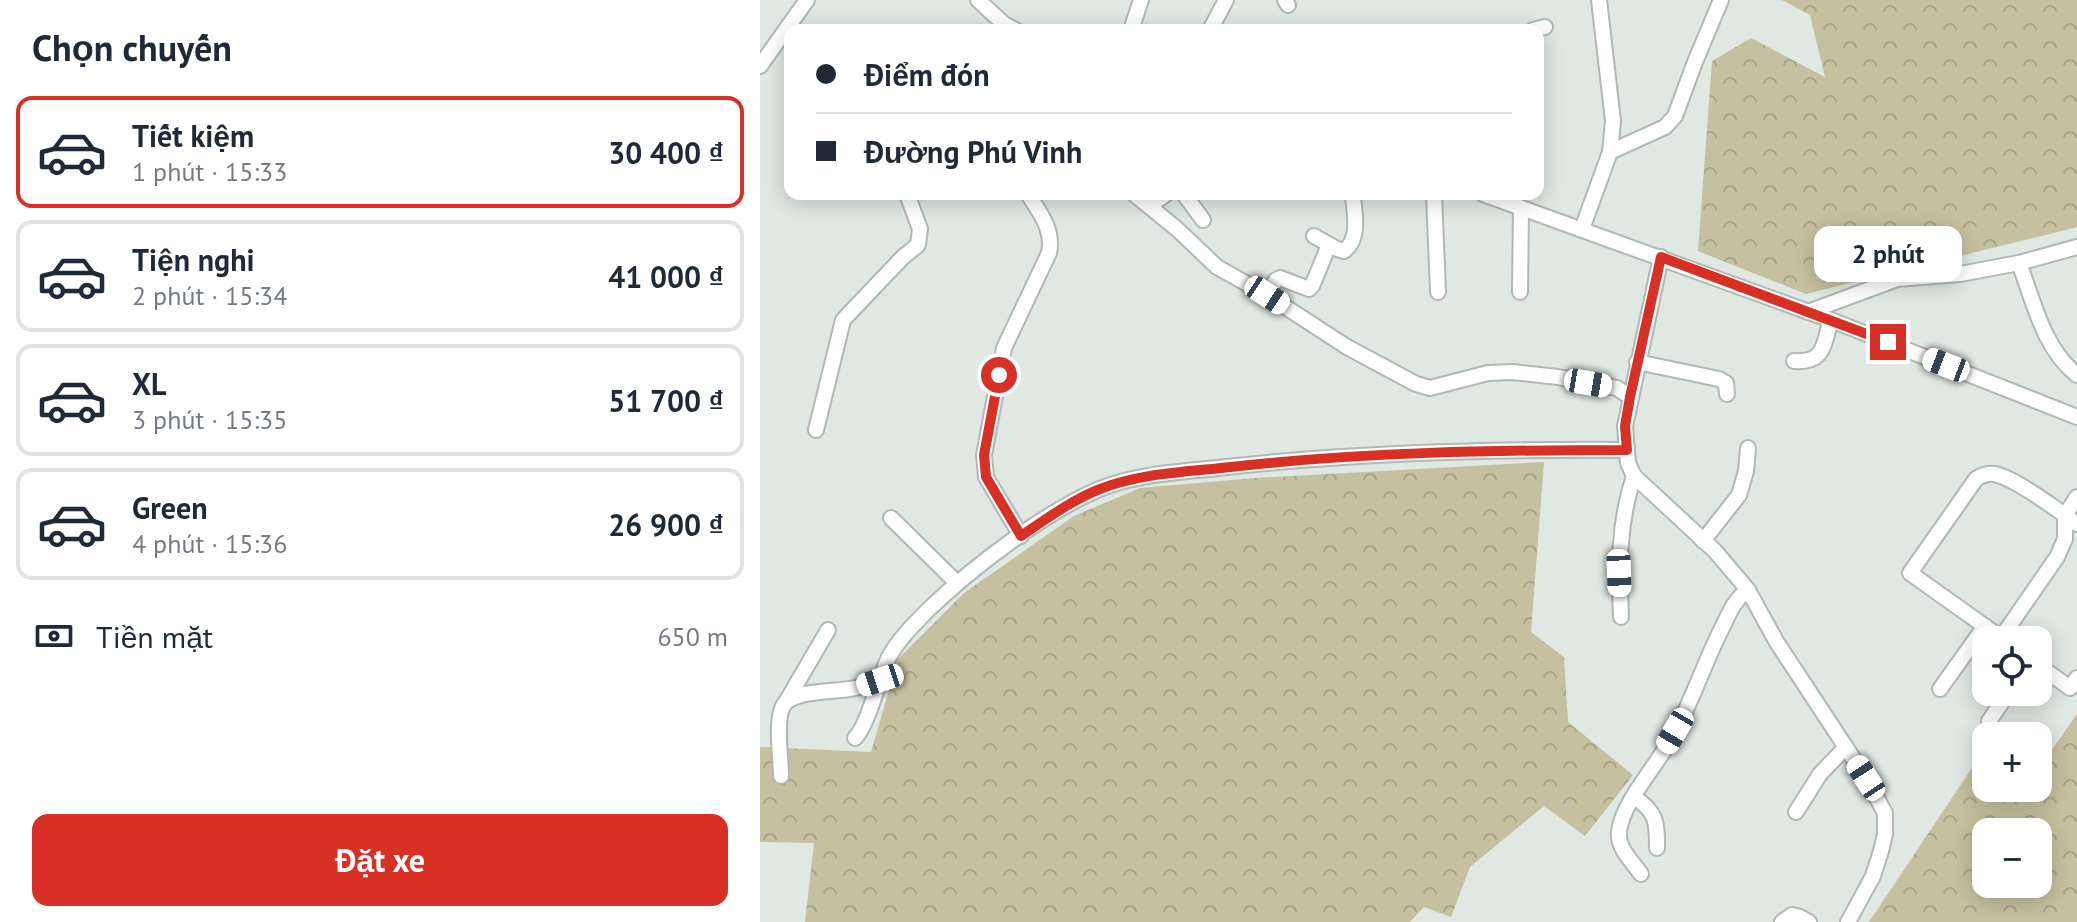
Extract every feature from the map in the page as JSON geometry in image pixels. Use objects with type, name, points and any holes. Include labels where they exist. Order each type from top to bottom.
[{"type":"street","points":[[790,24],[807,0]]},
{"type":"street","points":[[978,0],[1004,24]]},
{"type":"street","points":[[1133,24],[1141,0]]},
{"type":"street","points":[[1213,24],[1226,0]]},
{"type":"street","points":[[1582,229],[1610,152],[1613,121],[1599,0]]},
{"type":"street","points":[[1610,152],[1665,127],[1675,116],[1721,0]]},
{"type":"street","points":[[760,66],[784,32]]},
{"type":"street","points":[[816,430],[843,320],[918,245],[920,229],[909,200]]},
{"type":"street","points":[[1021,536],[986,477],[984,455],[1004,348],[1051,243],[1051,234],[1032,200]]},
{"type":"street","points":[[1142,200],[1217,267],[1405,380],[1425,388],[1488,373],[1513,372],[1617,388],[1630,397]]},
{"type":"street","points":[[1150,206],[1158,200]]},
{"type":"street","points":[[1188,200],[1203,220]]},
{"type":"street","points":[[1314,236],[1344,251],[1349,248],[1356,230],[1354,200]]},
{"type":"street","points":[[1434,200],[1438,292]]},
{"type":"street","points":[[1500,200],[1831,320],[2077,417]]},
{"type":"street","points":[[1520,292],[1521,208]]},
{"type":"street","points":[[1267,295],[1280,278],[1309,289],[1329,245]]},
{"type":"street","points":[[1808,312],[1897,279],[1960,274],[2019,263],[2077,247]]},
{"type":"street","points":[[1661,257],[1625,426],[1628,463],[1634,476],[1729,566],[1748,590],[1776,641],[1866,778],[1885,813],[1885,834],[1873,876],[1848,922]]},
{"type":"street","points":[[2019,263],[2049,344],[2077,375]]},
{"type":"street","points":[[1794,361],[1805,362],[1816,358],[1831,320]]},
{"type":"street","points":[[1637,362],[1719,379],[1726,383],[1727,394]]},
{"type":"street","points":[[1703,541],[1739,495],[1748,448]]},
{"type":"street","points":[[855,738],[863,728],[890,656],[903,637],[957,583],[1021,536],[1098,490],[1141,477],[1262,463],[1504,449],[1627,450]]},
{"type":"street","points":[[1985,626],[1910,573],[1976,479],[1986,474],[2014,482],[2071,520]]},
{"type":"street","points":[[1621,617],[1621,532],[1634,476]]},
{"type":"street","points":[[2011,626],[2063,546],[2077,497]]},
{"type":"street","points":[[891,518],[957,583]]},
{"type":"street","points":[[1641,874],[1618,841],[1621,822],[1675,731],[1737,597],[1748,590]]},
{"type":"street","points":[[781,776],[781,715],[828,630]]},
{"type":"street","points":[[1940,689],[1972,644]]},
{"type":"street","points":[[2052,675],[2070,688],[2077,678]]},
{"type":"street","points":[[786,702],[796,697],[851,689],[880,680]]},
{"type":"street","points":[[1989,721],[1999,706]]},
{"type":"street","points":[[1796,812],[1820,774],[1846,747]]},
{"type":"street","points":[[1634,797],[1651,810],[1656,824],[1657,848]]},
{"type":"street","points":[[1782,922],[1792,915],[1809,922]]},
{"type":"green space","points":[[1782,0],[2077,0],[2077,227],[1806,294],[1698,251],[1712,61],[1751,38],[1825,77],[1810,15]]},
{"type":"green space","points":[[1544,462],[1531,632],[1564,657],[1568,722],[1633,775],[1585,836],[1544,806],[1470,867],[1451,917],[1424,907],[1410,922],[805,922],[814,843],[760,842],[760,747],[871,752],[898,659],[964,593],[1074,516],[1140,488],[1255,478]]},
{"type":"green space","points":[[2077,714],[2077,922],[1869,922],[1972,768],[1972,802],[2052,802],[2052,750]]},
{"type":"route","points":[[999,375],[984,466],[986,477],[1021,536],[1098,490],[1141,477],[1262,463],[1370,456],[1504,449],[1627,450],[1625,426],[1630,397],[1661,257],[1888,342]]}]
